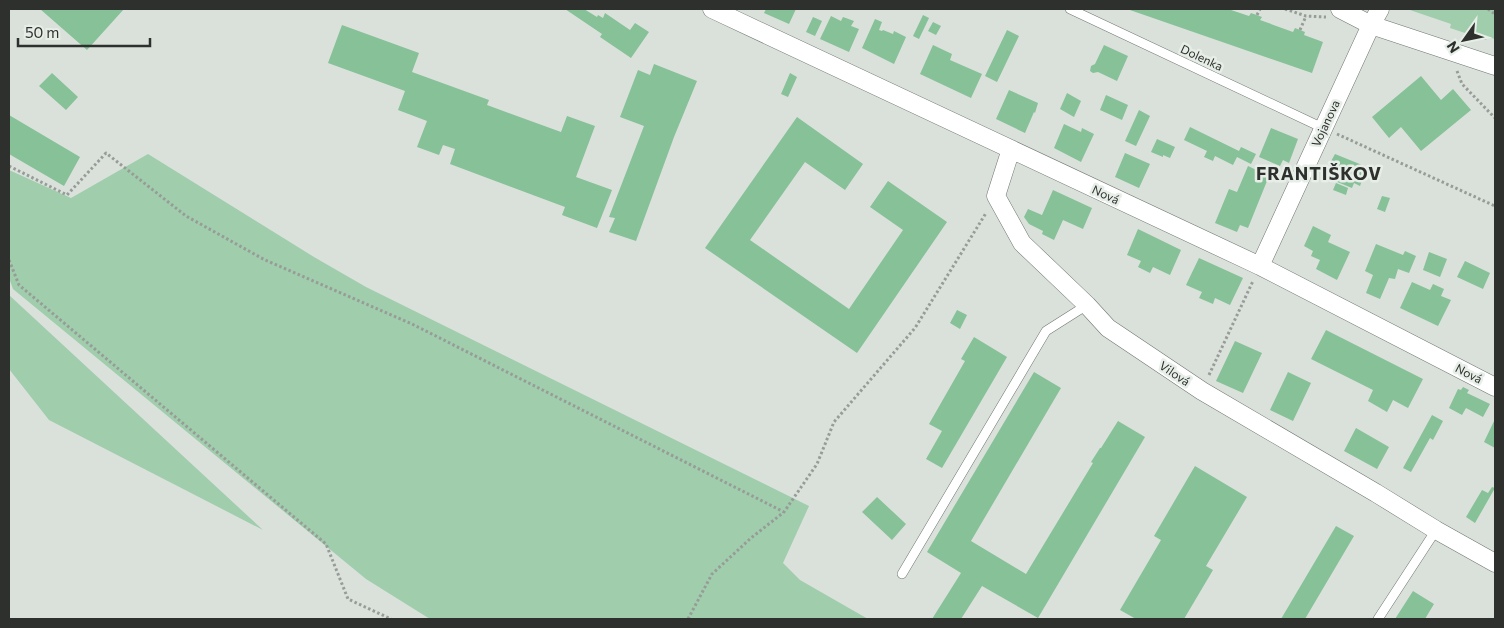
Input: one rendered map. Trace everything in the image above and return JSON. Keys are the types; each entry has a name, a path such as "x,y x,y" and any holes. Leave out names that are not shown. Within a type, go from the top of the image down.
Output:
{"street":[{"name":"Nová","path":"712,9 1260,266 1495,387"},
{"path":"1340,9 1364,21 1495,66"},
{"name":"Vojanova","path":"1260,266 1323,128 1364,21 1380,9"},
{"path":"996,196 1012,149"},
{"name":"Vilová","path":"996,196 1022,242 1108,328 1202,392 1495,563"}],"lane":[{"name":"Dolenka","path":"1070,9 1323,128"},
{"path":"902,574 1046,331 1087,305"},
{"path":"1378,619 1436,530"}],"path":[{"path":"1257,15 1260,9"},
{"path":"1285,9 1306,16 1364,21"},
{"path":"1488,9 1495,14"},
{"path":"1300,30 1306,16"},
{"path":"1448,51 1462,84 1495,118"},
{"path":"1323,128 1495,206"},
{"path":"9,166 67,195 106,153 186,216 265,260 412,324 784,512"},
{"path":"688,619 712,574 784,512 817,464 834,422 915,328 996,196"},
{"path":"9,260 19,285 326,544 348,598 391,619"},
{"path":"1202,392 1260,266"}],"green space":[{"path":"1407,9 1495,9 1495,39 1488,37 1486,40 1450,28 1451,24"},
{"path":"148,154 366,287 809,506 783,563 800,580 868,619 430,619 366,579 13,289 9,278 9,170 71,198"},
{"path":"9,295 263,530 49,420 9,369"}],"building":[{"path":"40,9 124,9 87,50"},
{"path":"565,9 584,9 597,17 598,15 603,18 605,13 630,30 635,23 649,32 631,58 600,37 602,34"},
{"path":"766,9 796,9 789,24 764,13"},
{"path":"1127,9 1228,9 1249,16 1251,13 1262,17 1260,20 1293,32 1295,28 1305,32 1304,35 1323,42 1312,73"},
{"path":"923,15 929,18 919,39 913,36"},
{"path":"831,16 841,21 843,17 854,21 851,26 859,29 849,52 820,39"},
{"path":"813,17 822,21 815,36 806,32"},
{"path":"875,19 882,22 879,30 893,34 894,31 906,37 894,64 862,48"},
{"path":"933,22 941,26 936,35 928,31"},
{"path":"342,25 419,53 412,72 489,100 487,105 561,132 567,116 595,126 576,177 612,190 597,228 562,215 565,207 450,164 455,149 443,145 439,155 417,147 427,121 398,110 405,91 328,63"},
{"path":"1007,30 1019,36 997,82 985,76"},
{"path":"933,45 952,54 950,60 982,74 971,98 920,74"},
{"path":"1104,45 1128,56 1117,81 1098,72 1093,73 1090,71"},
{"path":"654,64 697,81 674,137 636,241 609,232 615,218 609,217 644,126 620,117 638,70 650,75"},
{"path":"52,73 78,97 66,110 39,86"},
{"path":"790,73 797,77 788,97 781,94"},
{"path":"1421,76 1441,100 1453,89 1471,110 1421,151 1401,127 1389,138 1372,117"},
{"path":"1009,90 1038,103 1025,133 996,119"},
{"path":"1067,93 1081,101 1074,117 1060,109"},
{"path":"1106,95 1128,105 1122,120 1100,110"},
{"path":"1139,110 1150,116 1136,146 1125,141"},
{"path":"9,115 80,157 64,186 9,154"},
{"path":"797,117 863,164 845,190 805,162 750,240 849,309 903,230 870,207 888,181 947,222 857,353 705,248"},
{"path":"1064,124 1081,132 1082,128 1094,134 1081,162 1054,148"},
{"path":"1190,127 1239,151 1241,147 1256,154 1251,164 1237,157 1233,165 1215,156 1213,161 1204,157 1207,151 1184,140"},
{"path":"1271,128 1298,139 1289,163 1283,160 1280,166 1259,157"},
{"path":"1157,139 1175,147 1170,158 1151,152"},
{"path":"1125,153 1150,164 1139,188 1115,177"},
{"path":"1335,154 1367,167 1360,186 1354,183 1352,188 1330,179 1332,175 1327,173"},
{"path":"1248,166 1269,176 1248,228 1240,225 1237,232 1215,223 1229,189 1237,192"},
{"path":"1336,183 1348,188 1346,195 1333,190"},
{"path":"1053,190 1092,208 1083,229 1063,220 1054,240 1042,234 1043,231 1029,224 1024,217 1028,209 1042,215"},
{"path":"1382,196 1390,198 1385,212 1377,209"},
{"path":"1313,226 1331,235 1328,242 1350,252 1337,280 1316,269 1320,260 1311,256 1313,251 1304,246"},
{"path":"1138,229 1181,250 1170,275 1153,267 1150,273 1138,267 1141,261 1127,255"},
{"path":"1376,244 1403,255 1405,251 1416,256 1409,273 1398,269 1395,279 1389,278 1380,299 1366,293 1373,275 1365,271"},
{"path":"1429,252 1447,259 1440,277 1423,270"},
{"path":"1199,258 1243,278 1230,305 1215,298 1213,304 1199,298 1202,292 1186,285"},
{"path":"1465,261 1490,273 1483,289 1457,277"},
{"path":"1412,282 1430,290 1433,284 1444,289 1441,296 1451,300 1438,326 1400,308"},
{"path":"957,310 967,315 960,329 950,323"},
{"path":"1326,330 1423,379 1408,408 1393,400 1387,412 1368,401 1373,390 1311,359"},
{"path":"974,337 1007,357 942,468 926,459 942,431 929,424 965,361 961,359"},
{"path":"1235,341 1262,353 1243,393 1216,381"},
{"path":"1034,372 1061,388 971,541 1026,574 1093,463 1091,462 1118,421 1145,437 1038,618 982,586 961,619 932,619 961,573 927,552"},
{"path":"1288,372 1311,383 1293,421 1270,410"},
{"path":"1463,387 1469,390 1467,393 1490,404 1483,417 1466,408 1462,415 1449,408 1458,389 1461,390"},
{"path":"1432,415 1443,421 1433,440 1430,438 1411,472 1403,468"},
{"path":"1495,419 1495,448 1484,442"},
{"path":"1356,428 1389,447 1377,469 1344,451"},
{"path":"1195,466 1247,497 1206,566 1213,570 1184,619 1136,619 1120,610 1161,540 1154,536"},
{"path":"1492,487 1495,488 1475,523 1466,517 1482,490 1488,493"},
{"path":"877,497 906,524 892,540 862,512"},
{"path":"1336,526 1354,536 1305,619 1281,619"},
{"path":"1413,591 1434,604 1425,619 1395,619"}],"district":[{"name":"FRANTIŠKOV","path":"1319,173"}]}
